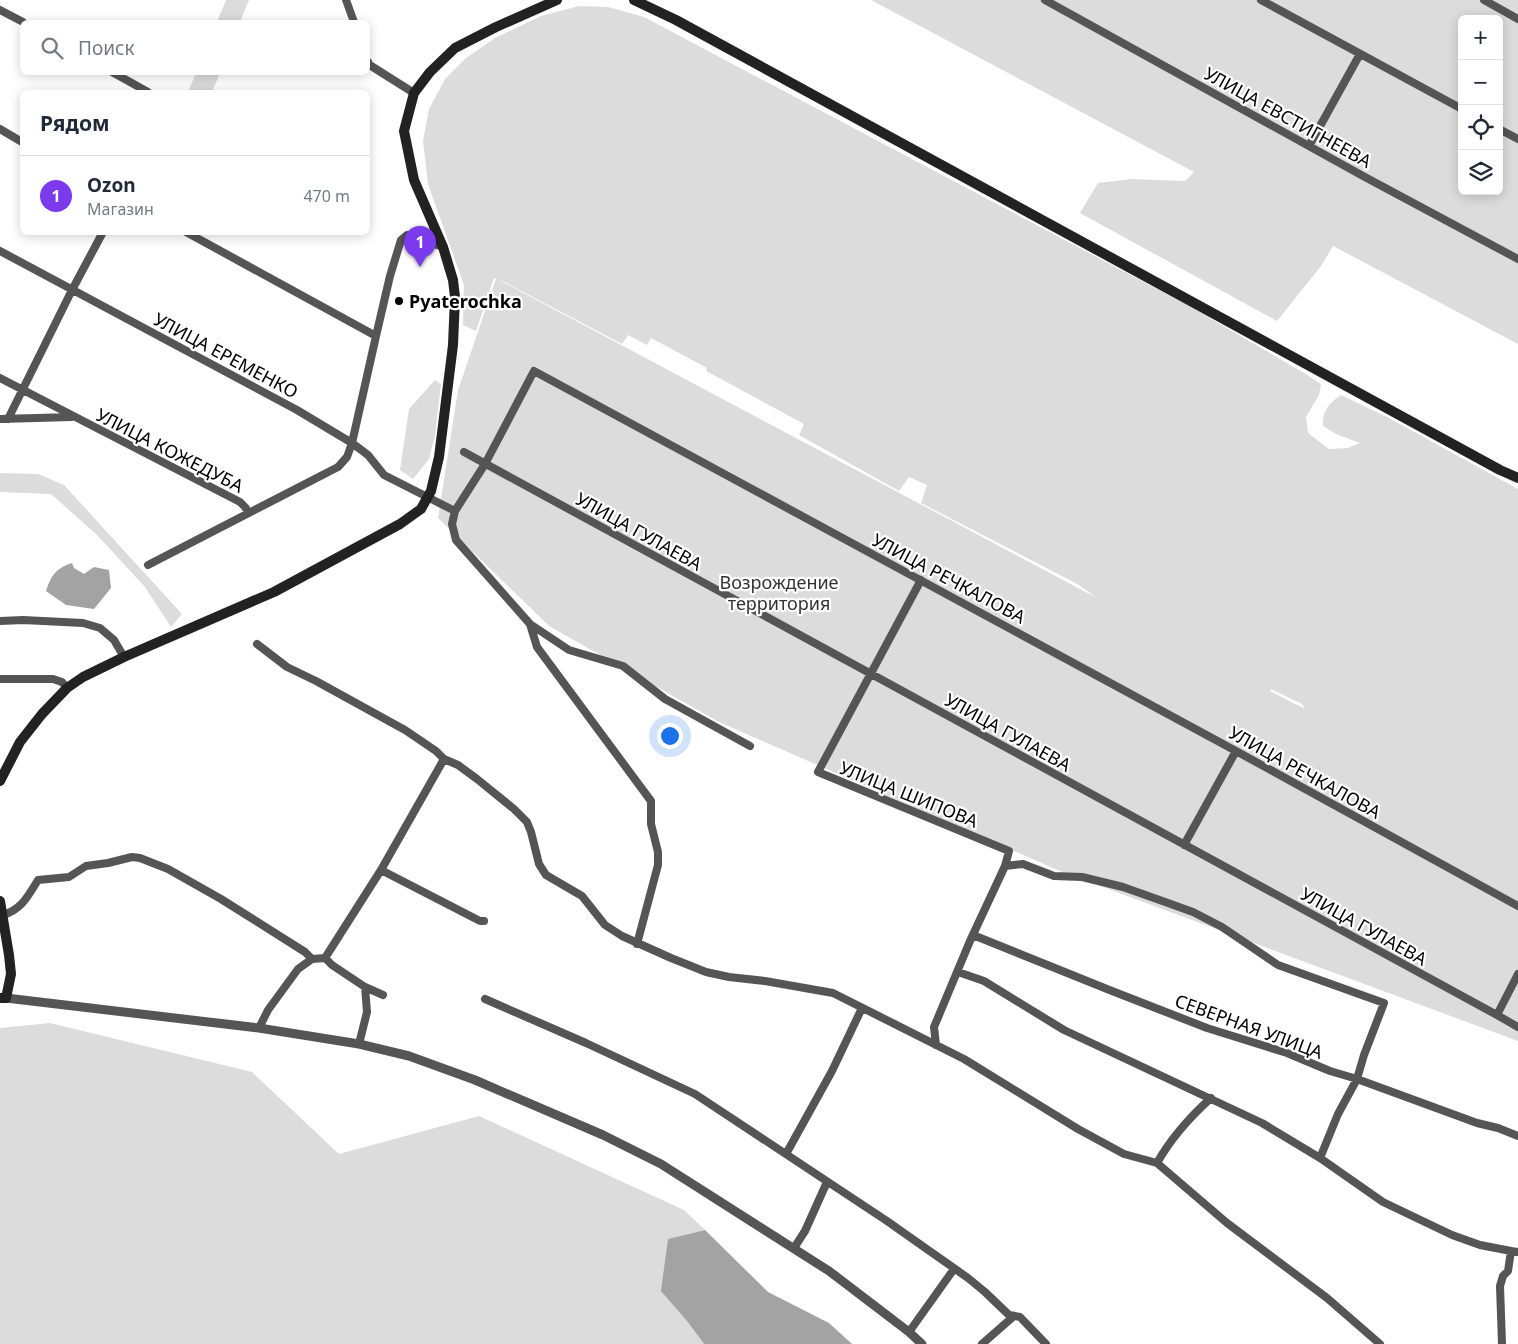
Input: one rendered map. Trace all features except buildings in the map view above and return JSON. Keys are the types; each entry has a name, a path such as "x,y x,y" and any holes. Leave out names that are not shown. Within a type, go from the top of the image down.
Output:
{"main road":[{"path":"0,781 9,761 29,730 53,701 67,688 91,672 274,592 314,572 413,516 421,508 433,485 439,458 453,345 454,297 453,280 443,246 414,180 404,132 414,93 430,72 455,48 496,27 557,0"},
{"path":"634,0 676,20 1518,478"},
{"path":"0,901 11,974 3,998"}],"street":[{"path":"346,0 353,20"},
{"name":"УЛИЦА ЕВСТИГНЕЕВА","path":"1046,0 1308,146 1518,259"},
{"path":"1261,0 1458,106"},
{"path":"1484,0 1518,18"},
{"path":"0,10 20,20"},
{"path":"1308,146 1360,54"},
{"path":"370,65 414,93"},
{"path":"117,75 144,90"},
{"path":"0,129 20,141"},
{"path":"1503,131 1518,139"},
{"path":"4,419 22,390 101,235"},
{"path":"191,235 376,336"},
{"name":"УЛИЦА КОЖЕДУБА","path":"148,565 338,467 347,457 352,443 390,276 401,240 407,235 443,246"},
{"name":"УЛИЦА ЕРЕМЕНКО","path":"0,251 297,410 352,443 368,455 384,476 428,497"},
{"name":"УЛИЦА РЕЧКАЛОВА","path":"455,511 484,464 534,370 1518,906"},
{"name":"УЛИЦА КОЖЕДУБА","path":"0,378 240,502 249,513"},
{"name":"УЛИЦА КОЖЕДУБА","path":"4,419 74,417"},
{"name":"УЛИЦА ГУЛАЕВА","path":"464,452 1518,1027"},
{"path":"428,497 455,511 452,524 456,540 530,624 568,650 624,666 665,699 750,746"},
{"name":"УЛИЦА ШИПОВА","path":"921,580 818,772 1009,851 1004,866"},
{"path":"0,621 23,620 83,623 100,628 114,640 124,657"},
{"path":"530,624 537,647 651,801 651,824 658,852 658,865 637,944"},
{"path":"257,644 286,667 316,681 405,730 436,751 444,759 458,764 514,809 527,822 539,864 546,875 582,896 606,925 637,944 706,972 765,981 843,997 964,1059 1078,1129 1124,1154 1157,1164 1211,1211 1327,1298 1380,1344"},
{"path":"0,679 53,679 62,682 67,688"},
{"path":"1184,845 1236,751"},
{"path":"325,958 381,870 444,759"},
{"path":"3,915 19,908 38,880 69,877 86,866 132,857 140,858 168,869 221,899 312,959"},
{"path":"936,1045 934,1027 1004,866 1023,864 1054,876 1082,877 1123,887 1193,912 1222,927 1278,965 1384,1002 1357,1079 1338,1114 1320,1158"},
{"path":"381,870 480,921 484,921"},
{"name":"СЕВЕРНАЯ УЛИЦА","path":"973,935 1207,1028 1287,1053 1330,1071 1518,1136"},
{"path":"259,1028 268,1010 298,969 312,959 325,958 332,965 365,987 374,989 383,995"},
{"path":"958,972 984,981 1064,1030 1262,1123 1320,1158 1367,1193 1408,1215 1469,1241 1515,1252 1500,1286 1502,1344"},
{"path":"1497,1015 1518,974"},
{"path":"359,1044 367,1012 365,987"},
{"path":"3,998 259,1028 359,1044 409,1056 476,1080 603,1135 661,1164 829,1271 922,1344"},
{"path":"484,999 586,1043 695,1094 887,1221 985,1292 1009,1315 1020,1317 1046,1344"},
{"path":"786,1154 832,1072 862,1008"},
{"path":"1157,1164 1181,1131 1211,1098"},
{"path":"794,1248 805,1232 827,1182"},
{"path":"909,1332 954,1269"},
{"path":"982,1344 1014,1316"}],"green space":[{"path":"226,0 249,0 241,20 218,20"},
{"path":"871,0 1518,0 1518,344 1333,246 1321,266 1277,321 1080,213 1098,183 1132,179 1185,181 1194,172"},
{"name":"Возрождение территория","path":"579,6 608,7 644,17 1189,306 1321,384 1319,395 1306,417 1308,433 1329,449 1348,448 1360,443 1336,434 1323,426 1327,408 1341,395 1387,417 1518,489 1518,1041 1060,871 719,722 549,626 438,518 458,390 496,279 494,278 476,331 463,325 464,285 428,184 423,141 429,109 445,79 466,58 495,38 541,16","holes":["497,279 622,344 628,335 647,345 651,338 707,368 706,371 804,424 799,435 899,491 909,477 927,485 921,503 1079,585 1097,598","1271,689 1302,704 1305,709 1270,691"]},
{"path":"195,75 219,75 213,90 189,90"},
{"path":"435,380 441,384 435,436 429,459 413,479 400,470 409,409"},
{"path":"0,473 38,474 64,485 182,614 171,627 145,587 96,534 51,494 0,492"},
{"path":"50,1023 252,1072 339,1154 479,1116 684,1210 705,1230 668,1239 687,1321 704,1344 0,1344 0,1028"}],"shaded area":[{"path":"72,563 74,568 84,574 94,567 109,570 111,588 94,609 66,605 46,591 55,573 62,567"},
{"path":"705,1230 768,1292 829,1323 852,1344 704,1344 661,1291 668,1239"}],"place":[{"name":"Ozon","path":"420,267"},
{"name":"Pyaterochka","path":"399,301"}]}
